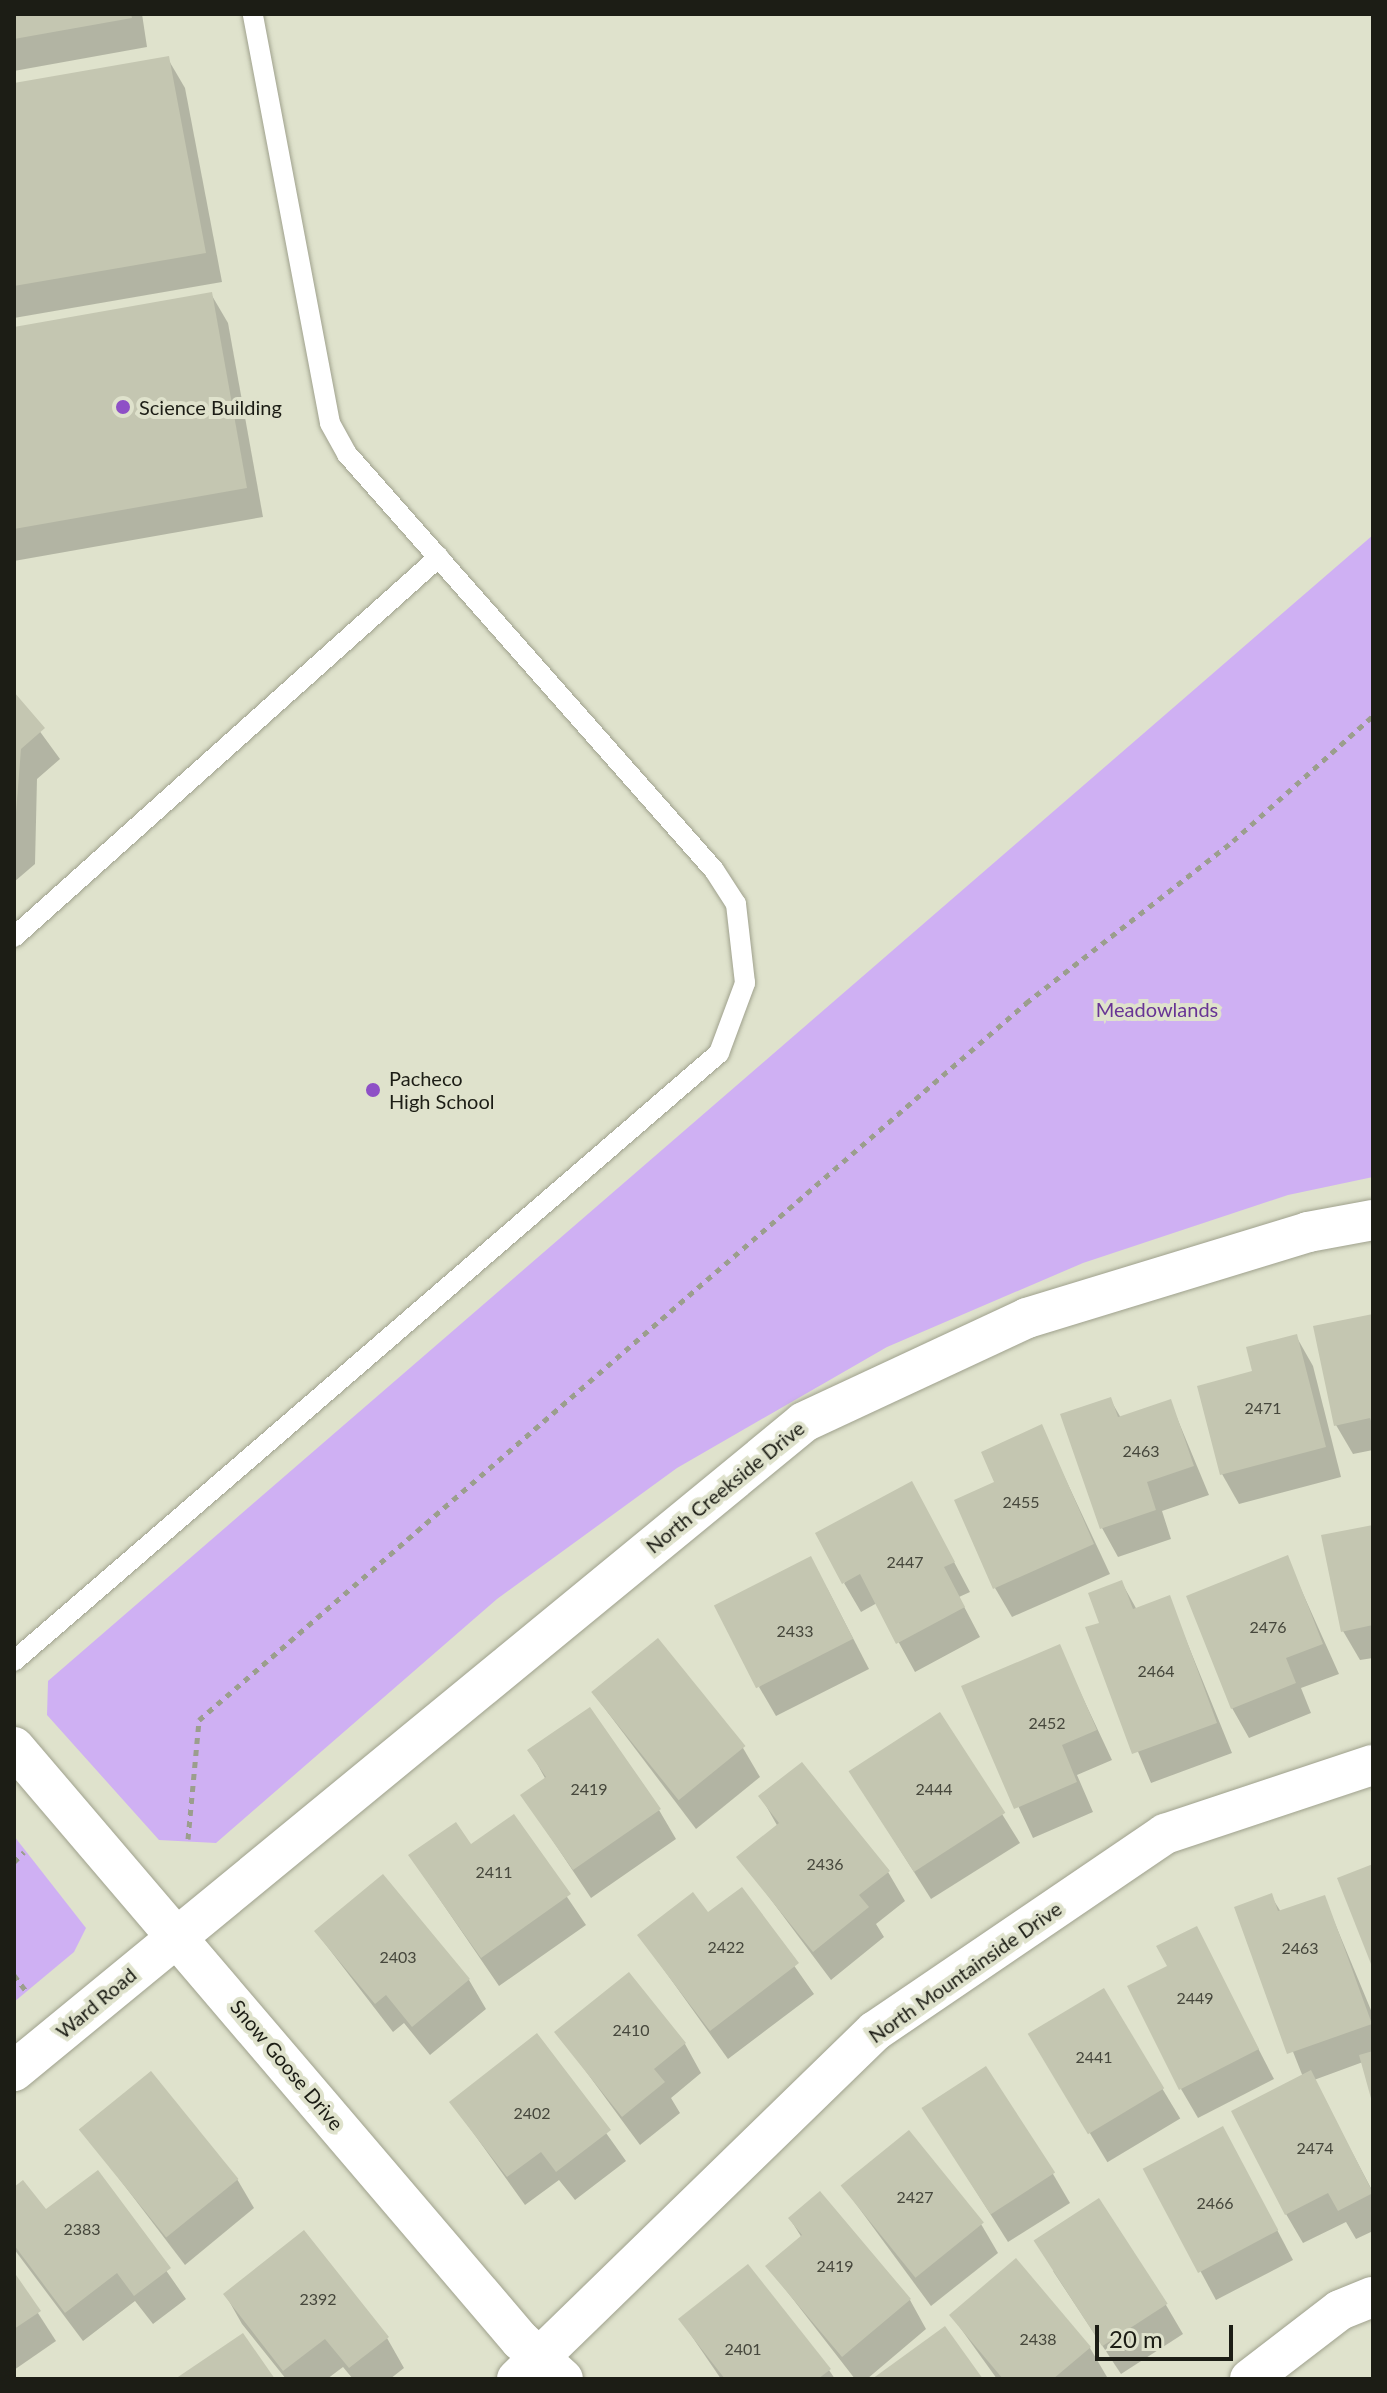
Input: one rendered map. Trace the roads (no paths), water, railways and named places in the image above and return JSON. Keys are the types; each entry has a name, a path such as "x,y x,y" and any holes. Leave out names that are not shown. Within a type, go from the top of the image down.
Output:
{"street":[{"name":"North Creekside Drive","path":"177,1934 804,1422 1027,1318 1308,1232 1373,1220"},
{"name":"Snow Goose Drive","path":"14,1747 177,1934 520,2340 542,2372"},
{"name":"North Mountainside Drive","path":"542,2372 875,2031 1165,1834 1373,1765"},
{"name":"Ward Road","path":"14,2071 177,1934"},
{"path":"1250,2379 1340,2310 1373,2297"}],"lane":[{"path":"14,1661 719,1053 737,1019 744,941 736,904 714,870 347,454 330,423 253,14"},
{"path":"14,937 439,557"}],"place":[{"name":"Science Building","path":"123,407"},
{"name":"Pacheco High School","path":"373,1090"}],"park label":[{"name":"Meadowlands","path":"1157,1009"}]}
